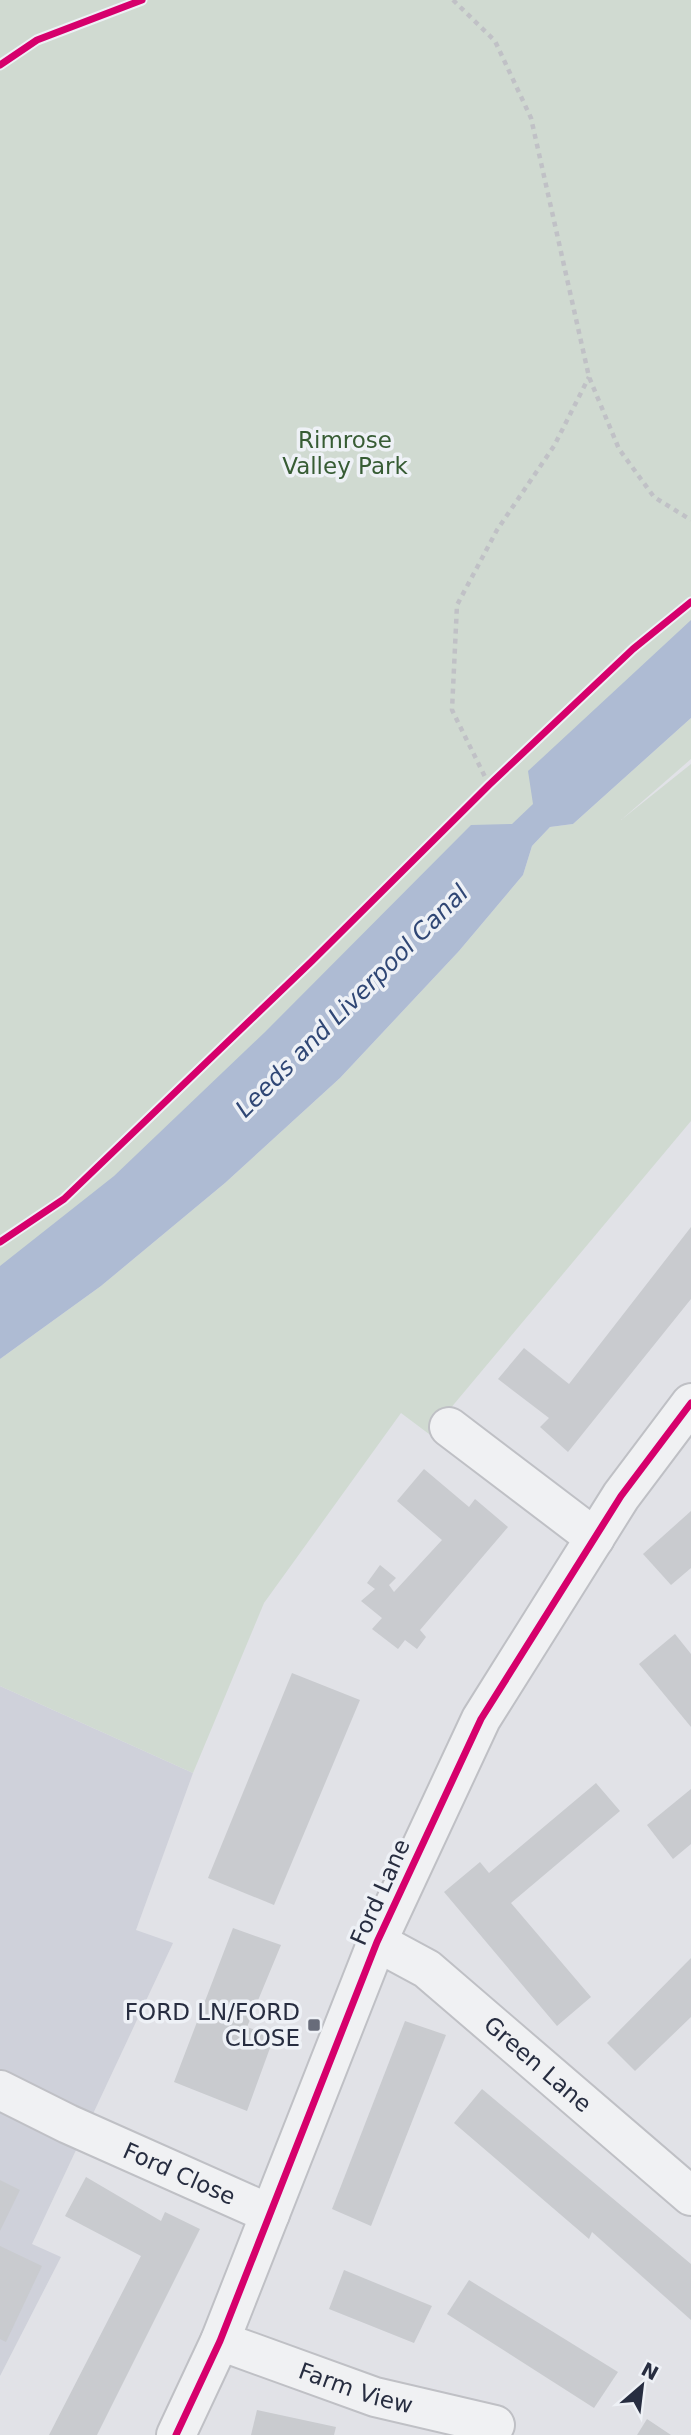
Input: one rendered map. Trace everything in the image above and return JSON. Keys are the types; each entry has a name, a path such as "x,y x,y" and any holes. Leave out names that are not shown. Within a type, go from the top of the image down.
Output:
{"street":[{"name":"Ford Lane","path":"176,2435 219,2341 271,2214 377,1942 481,1719 621,1496 691,1403"},
{"path":"449,1427 595,1538"},
{"name":"Green Lane","path":"377,1942 426,1969 691,2196"},
{"name":"Ford Close","path":"0,2090 271,2214"},
{"name":"Farm View","path":"219,2341 375,2397 495,2425"}],"path":[{"path":"453,0 495,41 531,118 589,377 619,449 654,497 691,520"},
{"path":"489,785 452,710 457,605 497,530 554,446 589,377"},
{"path":"479,795 498,776"}],"shaded area":[{"path":"0,1686 193,1773 136,1930 173,1943 32,2244 61,2257 0,2376"}],"green space":[{"name":"Rimrose Valley Park","path":"0,0 691,0 691,672 0,1313"},
{"path":"691,718 691,759 621,820 691,764 691,1121 429,1434 401,1413 264,1603 193,1773 0,1686 0,1359 101,1286 225,1183 340,1078 459,951 523,875 532,846 550,827 573,824"}],"water":[{"name":"Leeds and Liverpool Canal","path":"691,620 691,718 573,824 550,827 532,846 523,875 459,951 340,1078 225,1183 101,1286 0,1359 0,1266 114,1176 265,1032 471,825 512,824 533,804 528,771"}],"building":[{"path":"691,1227 691,1299 568,1452 540,1427 549,1418 498,1379 524,1348 569,1384"},
{"path":"424,1469 469,1507 475,1499 508,1527 420,1630 426,1637 417,1649 405,1640 398,1649 372,1629 382,1618 361,1601 375,1589 367,1583 380,1565 396,1578 389,1585 394,1592 442,1540 397,1501"},
{"path":"691,1511 691,1568 671,1585 643,1554"},
{"path":"675,1634 691,1654 691,1727 639,1664"},
{"path":"292,1673 360,1700 274,1905 208,1878"},
{"path":"596,1783 620,1811 511,1903 591,1997 557,2026 444,1892 480,1862 489,1873"},
{"path":"691,1789 691,1844 673,1859 647,1825"},
{"path":"233,1928 281,1945 247,2027 274,2037 247,2111 174,2082"},
{"path":"691,1958 691,2017 635,2071 607,2043"},
{"path":"405,2021 446,2035 371,2226 332,2209"},
{"path":"482,2089 691,2264 691,2320 592,2232 589,2239 454,2123"},
{"path":"86,2177 161,2221 165,2212 200,2229 97,2435 49,2435 141,2256 65,2216"},
{"path":"0,2180 20,2190 0,2231"},
{"path":"0,2246 42,2266 6,2342 0,2339"},
{"path":"344,2270 432,2306 414,2343 329,2309"},
{"path":"469,2280 618,2372 594,2408 447,2314"},
{"path":"257,2410 336,2427 334,2435 251,2435"},
{"path":"647,2419 671,2435 637,2435"}],"cycle path":[{"path":"0,65 37,40 142,0"},
{"path":"0,1242 64,1199 312,961 489,785 633,649 691,602"},
{"path":"176,2435 220,2341 377,1942 481,1719 621,1496 691,1403"}],"place":[{"name":"FORD LN/FORD CLOSE","path":"314,2025"}]}
